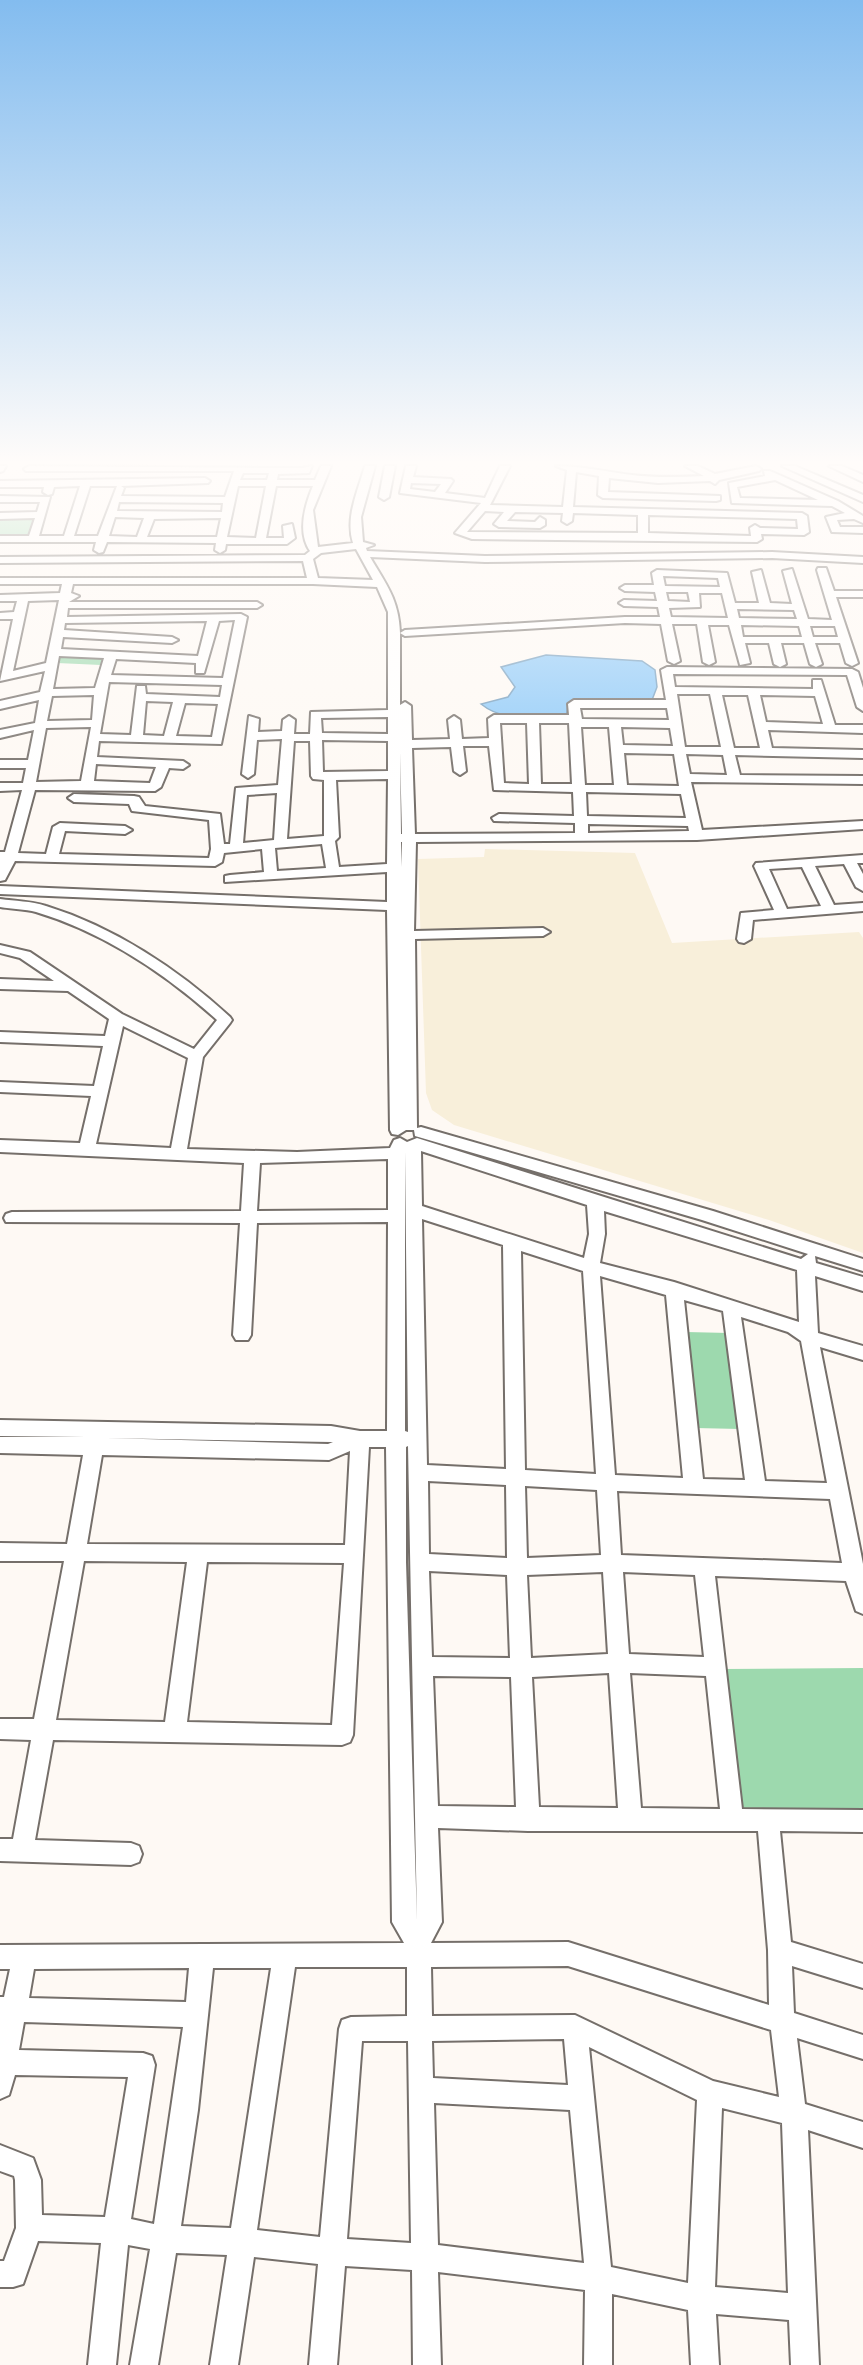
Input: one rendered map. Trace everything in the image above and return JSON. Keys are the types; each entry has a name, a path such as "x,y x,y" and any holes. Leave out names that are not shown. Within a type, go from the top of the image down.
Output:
{"street":[{"path":"64,601 138,597 137,576"},
{"path":"313,576 313,581"},
{"path":"377,576 398,607 405,633 400,741 394,775 395,867 400,907 408,1139"},
{"path":"657,576 674,661"},
{"path":"724,576 744,663"},
{"path":"758,576 765,606"},
{"path":"790,576 830,727"},
{"path":"824,576 852,663"},
{"path":"0,878 5,856 29,787 68,580"},
{"path":"0,581 184,580 381,583"},
{"path":"167,658 181,603 184,580"},
{"path":"224,605 229,581"},
{"path":"625,588 727,590"},
{"path":"624,603 696,605 693,589"},
{"path":"830,594 863,594"},
{"path":"23,597 4,657 3,676 51,666"},
{"path":"0,598 257,605"},
{"path":"731,606 799,607"},
{"path":"398,607 393,712 400,741 409,838 400,907 407,935 408,1139 396,1440 396,1562 404,1922 418,1948 422,2029 427,2365"},
{"path":"0,616 18,615"},
{"path":"198,681 214,617"},
{"path":"60,627 138,618 241,617 217,741 93,736"},
{"path":"135,638 138,618"},
{"path":"405,633 560,622 840,623"},
{"path":"702,622 709,662"},
{"path":"60,627 135,638 172,640"},
{"path":"739,640 844,640"},
{"path":"774,640 780,664"},
{"path":"56,651 203,660"},
{"path":"87,785 93,736 98,723 101,684 111,654"},
{"path":"697,836 685,784 667,670 815,668 852,672 863,706"},
{"path":"0,705 46,694 142,678 228,682"},
{"path":"137,738 142,678"},
{"path":"669,690 820,693"},
{"path":"715,692 734,778"},
{"path":"753,692 767,752"},
{"path":"141,697 224,701"},
{"path":"169,739 180,698"},
{"path":"582,838 574,704 671,704"},
{"path":"393,712 315,715 315,737 316,775 330,777 394,775"},
{"path":"342,714 342,736"},
{"path":"248,774 253,718"},
{"path":"675,724 494,719 498,787 621,790 734,778 863,780"},
{"path":"271,875 289,720"},
{"path":"454,720 460,771"},
{"path":"533,720 535,787"},
{"path":"0,734 41,725 98,723"},
{"path":"615,723 621,790"},
{"path":"762,726 863,729"},
{"path":"252,736 342,736 400,741 495,742"},
{"path":"617,749 863,754"},
{"path":"89,760 183,765"},
{"path":"0,764 32,764"},
{"path":"0,787 87,785 155,787 164,764"},
{"path":"218,849 328,840 332,837 330,777"},
{"path":"236,848 241,791 282,789"},
{"path":"5,856 215,862 218,849 215,817 142,810 137,808 134,800 74,798"},
{"path":"499,818 693,822"},
{"path":"395,839 697,836 863,825"},
{"path":"51,858 60,827 125,830"},
{"path":"328,840 333,871"},
{"path":"783,914 761,866 863,859"},
{"path":"849,860 863,887"},
{"path":"807,863 829,909"},
{"path":"230,879 395,867"},
{"path":"0,890 400,907"},
{"path":"0,903 38,908 79,923 144,959 213,1007 225,1020 196,1056 178,1153"},
{"path":"744,939 746,916 863,907"},
{"path":"407,935 543,933"},
{"path":"0,949 25,956 117,1017 196,1056"},
{"path":"0,984 68,986"},
{"path":"87,1149 117,1017"},
{"path":"0,1037 110,1041"},
{"path":"0,1087 99,1091"},
{"path":"408,1139 595,1202 809,1259 863,1265"},
{"path":"0,1146 252,1158 363,1157 408,1139 707,1215 863,1284"},
{"path":"242,1335 252,1158"},
{"path":"595,1202 597,1234 591,1267 610,1563 620,1663 630,1817"},
{"path":"405,1213 419,1439 419,1562 430,1922 418,1948"},
{"path":"12,1218 247,1217 405,1213 674,1289 794,1327 809,1337 863,1353"},
{"path":"512,1242 517,1567 528,1820"},
{"path":"809,1259 809,1337 837,1491 858,1573 863,1605"},
{"path":"674,1289 694,1487"},
{"path":"731,1307 756,1490"},
{"path":"0,1428 96,1439 329,1452 360,1439 419,1439"},
{"path":"0,1445 96,1439"},
{"path":"96,1439 42,1729 11,1850 131,1854"},
{"path":"0,1729 342,1735 356,1554 360,1439"},
{"path":"419,1473 756,1490 837,1491"},
{"path":"0,1552 356,1554"},
{"path":"175,1732 198,1553"},
{"path":"419,1562 517,1567 610,1563 858,1573"},
{"path":"704,1566 732,1818"},
{"path":"423,1666 522,1668 620,1663 714,1667"},
{"path":"427,1817 528,1820 630,1817 863,1821"},
{"path":"768,1820 780,1950 782,2021 794,2113 805,2365"},
{"path":"0,1957 285,1956 418,1948 568,1954 863,2047"},
{"path":"780,1950 863,1976"},
{"path":"144,2365 166,2239 197,2015 202,1956"},
{"path":"224,2365 285,1956"},
{"path":"24,1957 8,2009 2,2070 143,2065 116,2230 102,2365"},
{"path":"8,2009 197,2015"},
{"path":"575,2027 599,2278 598,2365"},
{"path":"323,2365 351,2029 575,2027 710,2093 794,2113 863,2135"},
{"path":"422,2090 581,2097"},
{"path":"705,2365 701,2299 710,2093"},
{"path":"0,2158 24,2167 28,2180 29,2228 13,2274 0,2274"},
{"path":"29,2228 116,2230 166,2239 243,2242 332,2252 424,2257 599,2278 701,2299 803,2308"}],"shaded area":[{"path":"485,849 635,853 672,943 859,932 863,938 863,1253 769,1220 454,1125 432,1110 426,1093 418,859 484,857"}],"green space":[{"path":"60,654 105,657 101,665 57,663"},
{"path":"686,1332 729,1333 740,1429 695,1428"},
{"path":"863,1668 863,1814 744,1813 724,1669"}],"water":[{"path":"546,655 642,661 655,670 657,687 652,700 632,703 576,702 568,705 566,717 521,718 500,714 481,704 508,697 515,687 501,667"}]}
